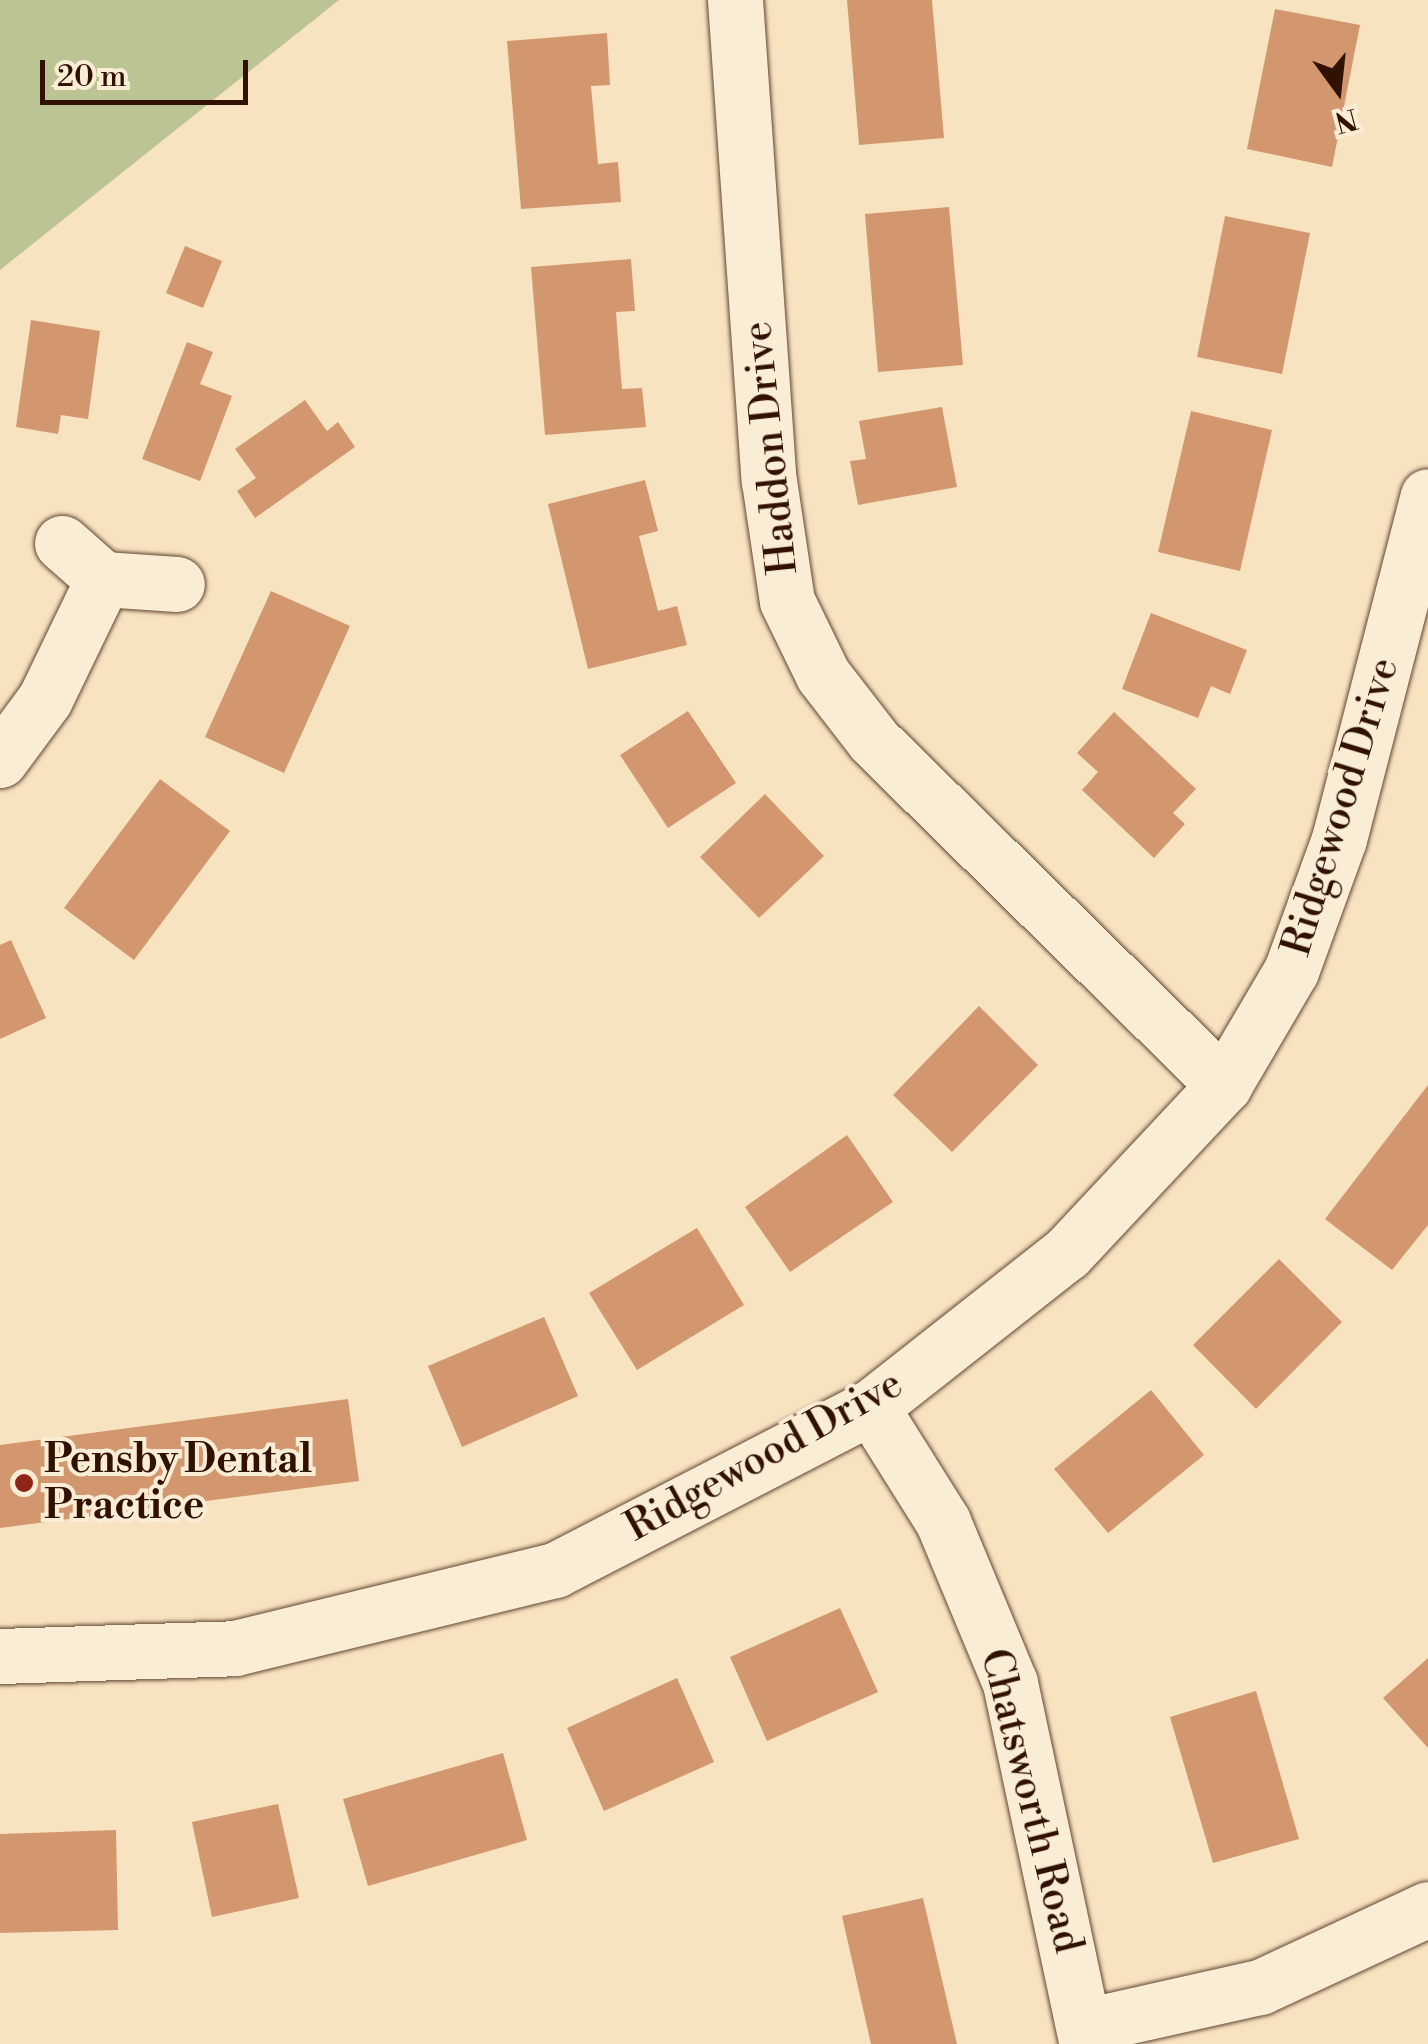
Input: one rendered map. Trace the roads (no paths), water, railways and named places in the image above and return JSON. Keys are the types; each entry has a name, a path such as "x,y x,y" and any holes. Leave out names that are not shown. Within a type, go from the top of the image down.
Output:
{"street":[{"name":"Haddon Drive","path":"734,0 770,480 788,602 823,674 874,741 1224,1084"},
{"name":"Ridgewood Drive","path":"0,1656 235,1648 556,1570 871,1406 1068,1253 1224,1084 1291,970 1338,839 1428,496"},
{"path":"62,543 103,579 177,584"},
{"path":"0,760 45,699 103,579"},
{"name":"Chatsworth Road","path":"871,1406 943,1522 1010,1683 1086,2035"},
{"path":"1086,2035 1260,1987 1428,1909"}],"place":[{"name":"Pensby Dental Practice","path":"24,1483"}]}
